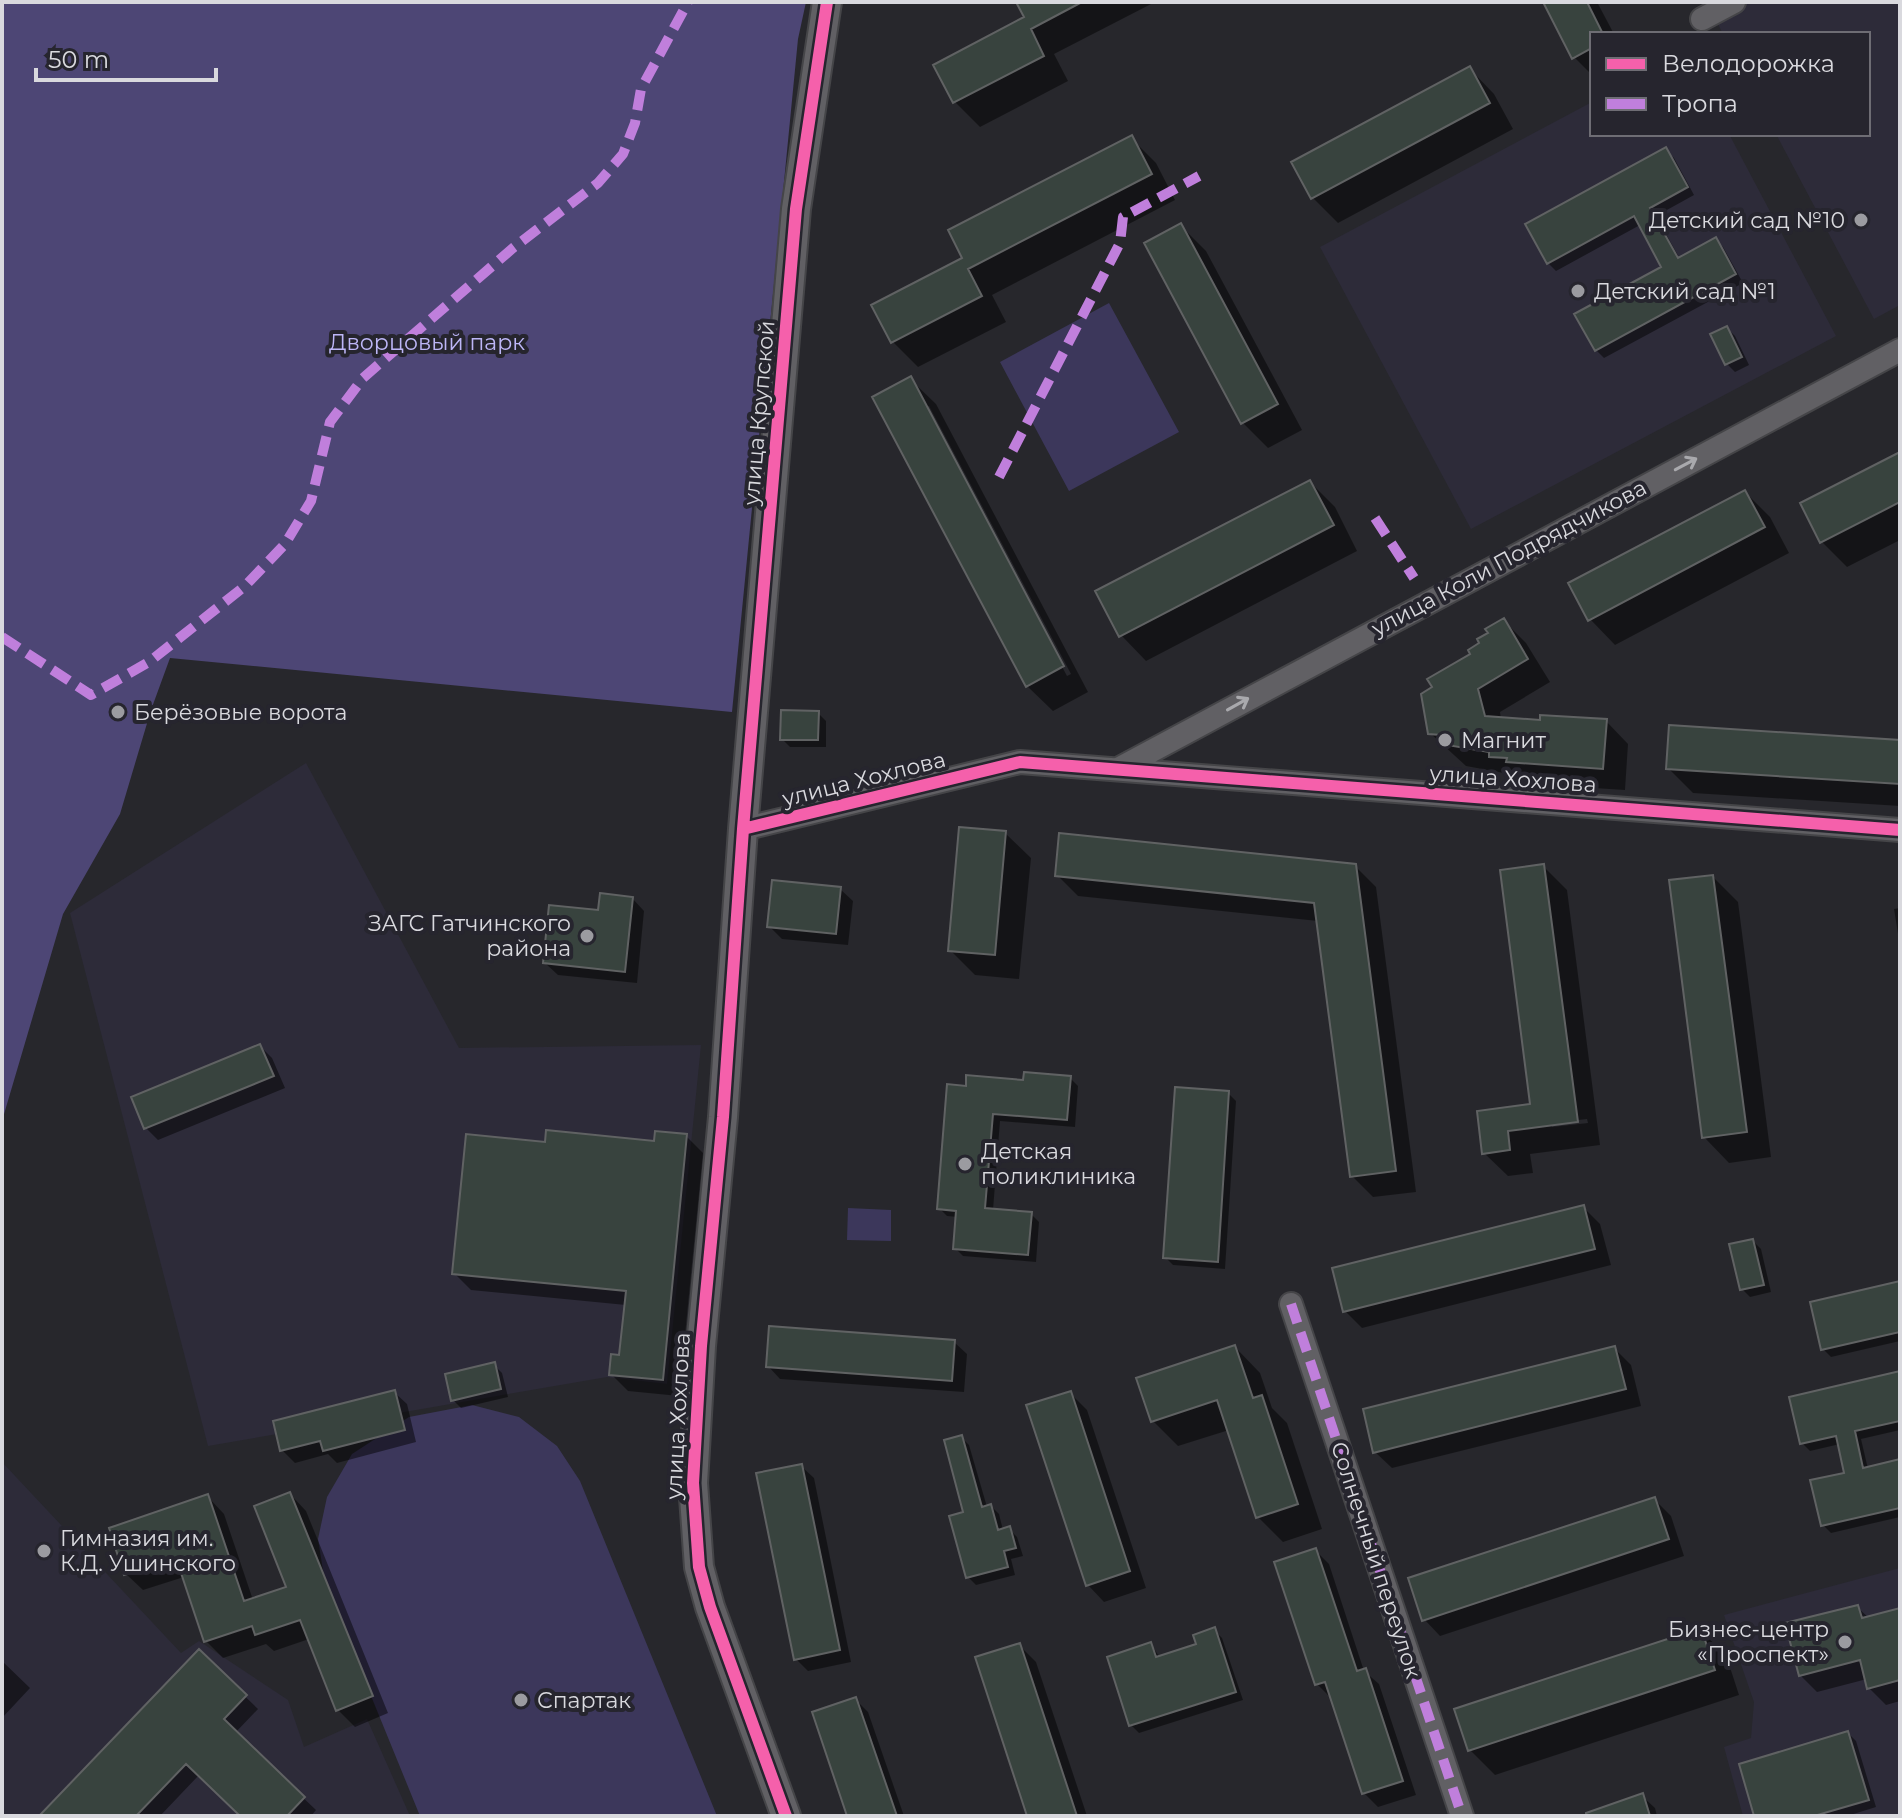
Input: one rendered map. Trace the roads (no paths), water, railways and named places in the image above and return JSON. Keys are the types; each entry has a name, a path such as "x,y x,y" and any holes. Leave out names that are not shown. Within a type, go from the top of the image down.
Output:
{"street":[{"name":"улица Крупской","path":"743,829 796,209 827,2"},
{"path":"1702,19 1734,2"},
{"name":"улица Коли Подрядчикова","path":"1120,768 1900,350"},
{"path":"1202,724 1188,743 1189,753 1192,760 1209,775"},
{"name":"улица Хохлова","path":"786,1816 710,1607 699,1567 694,1523 693,1483 701,1346 723,1117 743,829 1020,762 1900,830"},
{"name":"Солнечный переулок","path":"1291,1304 1462,1816"}],"place":[{"name":"Детский сад №10","path":"1861,220"},
{"name":"Детский сад №1","path":"1578,291"},
{"name":"Берёзовые ворота","path":"118,712"},
{"name":"Магнит","path":"1445,740"},
{"name":"ЗАГС Гатчинского района","path":"587,936"},
{"name":"Детская поликлиника","path":"965,1164"},
{"name":"Гимназия им. К.Д. Ушинского","path":"44,1551"},
{"name":"Бизнес-центр «Проспект»","path":"1845,1642"},
{"name":"Спартак","path":"521,1700"}],"park label":[{"name":"Дворцовый парк","path":"427,342"}]}
